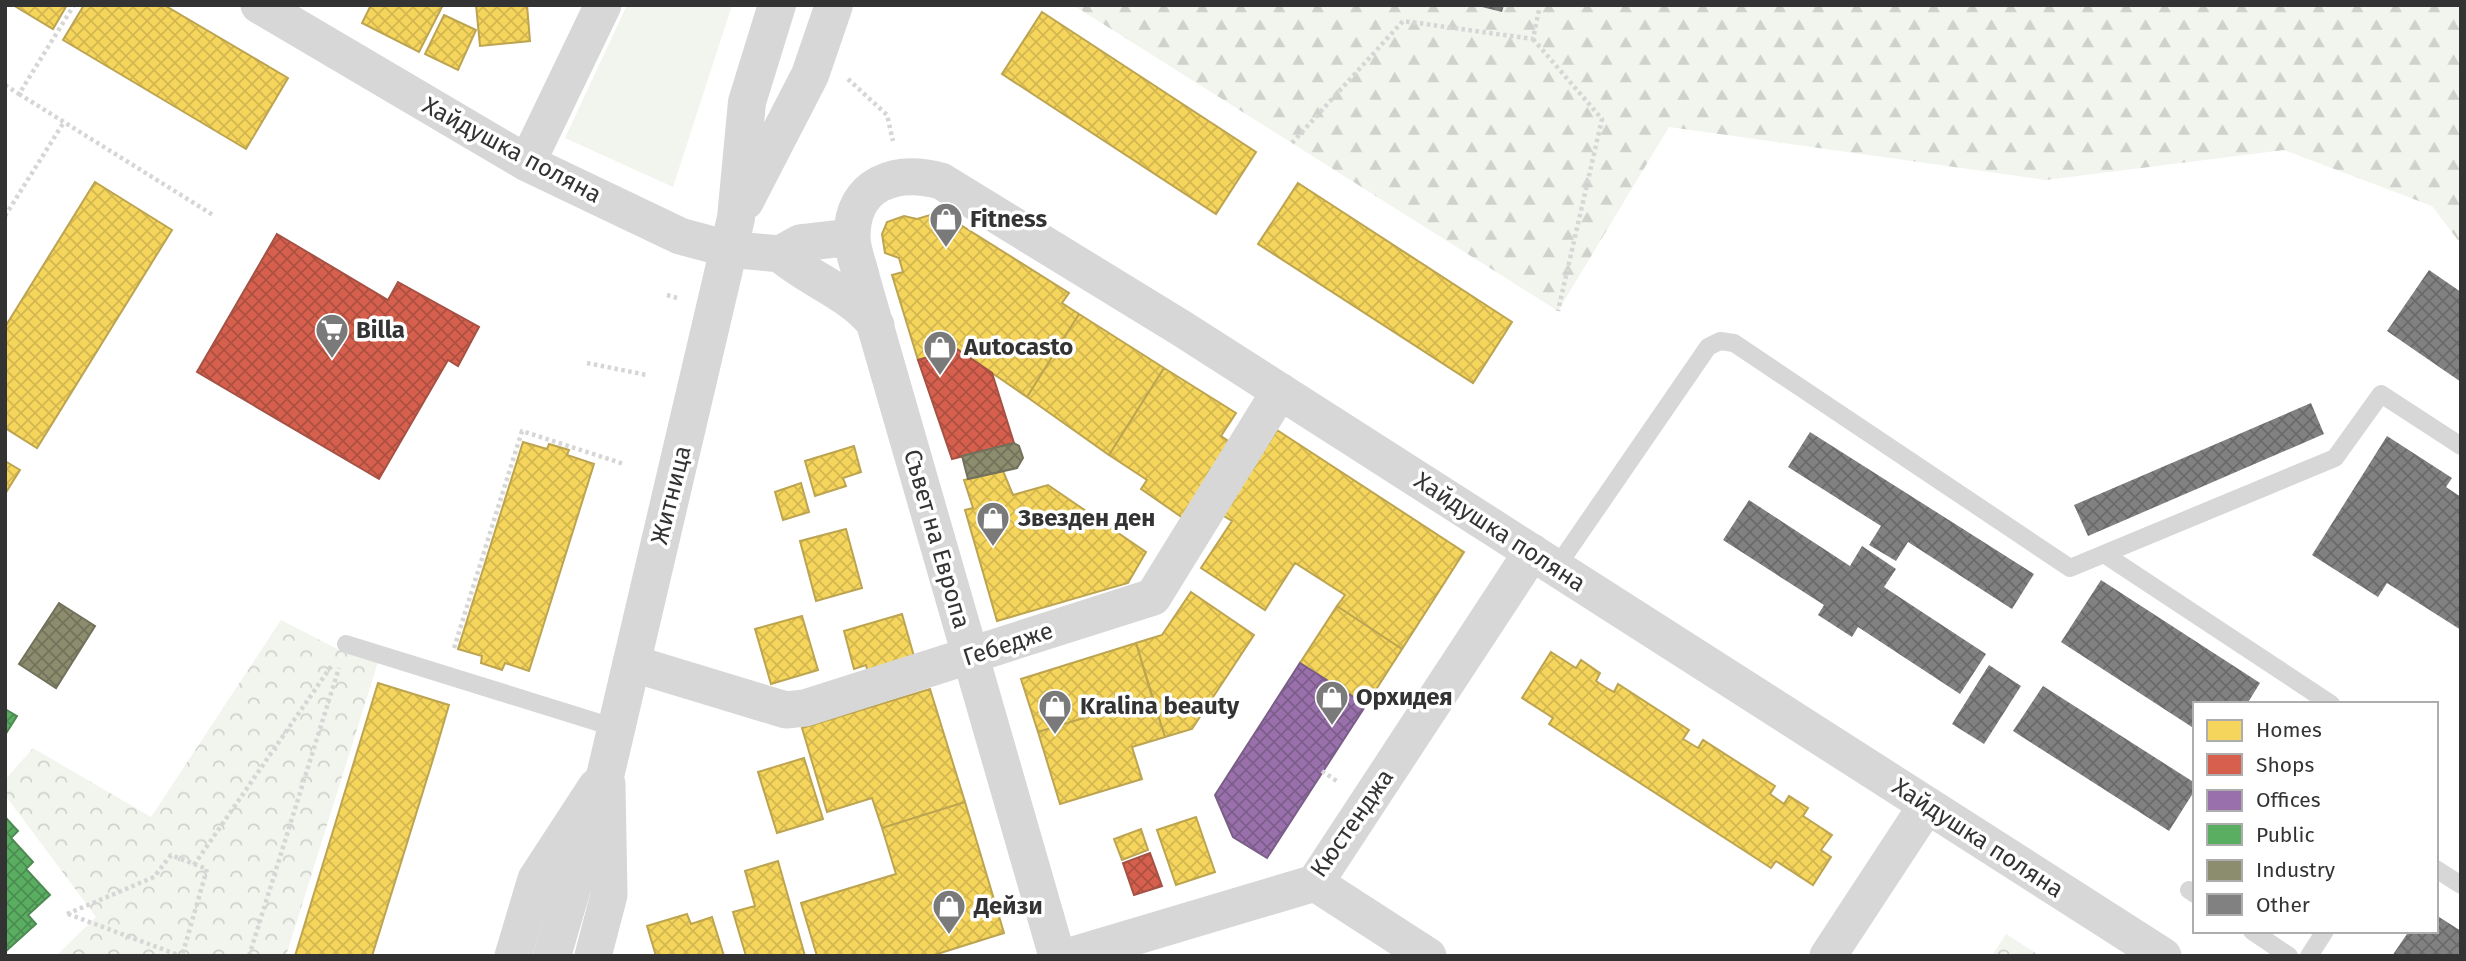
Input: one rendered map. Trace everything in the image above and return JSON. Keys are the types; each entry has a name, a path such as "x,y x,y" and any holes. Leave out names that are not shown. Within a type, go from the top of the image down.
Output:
{"street":[{"name":"Хайдушка поляна","path":"259,5 527,163 680,236 732,234 780,254 800,243 852,237"},
{"path":"527,163 603,5"},
{"name":"Житница","path":"552,956 606,772 732,234 747,102 777,5"},
{"name":"Житница","path":"732,234 810,75 834,5"},
{"name":"Хайдушка поляна","path":"901,176 921,175 941,181 1280,391 2163,956"},
{"path":"876,325 852,237 857,213 865,194 881,182 901,176"},
{"path":"780,254 799,271 848,299 876,325"},
{"name":"Съвет на Европа","path":"876,325 1057,956"},
{"name":"Гебедже","path":"631,663 786,710 805,708 1153,597 1280,391"},
{"name":"Кюстенджа","path":"1070,956 1315,883 1544,560"},
{"name":"Житница","path":"513,956 536,879 606,772"},
{"name":"Житница","path":"593,956 609,895 606,772"},
{"path":"1828,956 1927,805"},
{"path":"1315,883 1428,956"}],"lane":[{"path":"1544,560 1708,346 1720,341 1734,343 2070,568 2336,458 2381,394 2461,446"},
{"path":"2104,554 2328,702"},
{"path":"346,644 616,728"},
{"path":"2438,870 2461,885"},
{"path":"2255,933 2289,956"},
{"path":"2309,956 2324,933"}],"path":[{"path":"19,94 74,5"},
{"path":"1532,39 1540,5"},
{"path":"1292,143 1403,21 1532,39 1602,119 1558,311"},
{"path":"843,74 887,115 901,176"},
{"path":"5,85 213,215"},
{"path":"5,216 64,122"},
{"path":"667,295 677,298"},
{"path":"587,363 647,375"},
{"path":"445,675 522,431 624,464"},
{"path":"194,865 346,644"},
{"path":"249,956 346,644"},
{"path":"172,855 207,869 181,956 67,914 154,877 172,855"}],"green space":[{"path":"627,5 732,5 673,187 565,138"},
{"path":"1073,5 2461,5 2461,244 2432,206 2284,150 2046,180 1669,127 1558,311"},
{"path":"281,620 345,653 378,662 286,956 56,956 96,917 5,795 5,780 33,748 151,817"},
{"path":"2006,934 2040,956 1992,956"}],"building: Homes":[{"path":"13,5 67,5 53,29"},
{"path":"84,5 164,5 288,78 246,149 63,40"},
{"path":"371,5 443,5 419,52 362,23"},
{"path":"476,5 527,5 530,41 480,46"},
{"path":"1042,12 1256,152 1216,214 1002,74"},
{"path":"444,15 476,30 458,70 425,54"},
{"path":"95,182 172,230 37,448 5,428 5,327"},
{"path":"1298,183 1512,322 1473,383 1258,244"},
{"path":"940,212 1069,293 1062,303 1079,314 1027,397 957,349 918,360 892,275 903,272 899,258 885,253 882,234 887,222 904,216 917,219"},
{"path":"1079,314 1164,368 1109,455 1027,397"},
{"path":"1164,368 1236,413 1221,436 1233,444 1183,518 1141,489 1147,480 1109,455"},
{"path":"1277,430 1464,552 1402,649 1337,606 1345,595 1295,563 1265,610 1201,568 1232,521 1222,515"},
{"path":"523,442 547,449 549,444 569,450 567,455 594,464 529,671 505,663 502,670 481,663 482,656 458,649"},
{"path":"854,446 861,472 843,478 846,486 815,496 805,461"},
{"path":"5,461 20,470 5,494"},
{"path":"1003,471 1013,495 1048,485 1146,552 1128,583 997,621 965,510 973,508 964,480"},
{"path":"801,483 809,512 783,520 775,492"},
{"path":"846,529 862,588 816,601 800,541"},
{"path":"1191,592 1254,635 1192,729 1165,737 1136,643 1162,635"},
{"path":"1337,606 1402,649 1366,705 1300,663"},
{"path":"902,614 917,667 870,680 866,665 854,669 844,631"},
{"path":"802,616 818,670 771,684 755,629"},
{"path":"1136,643 1152,697 1038,732 1021,679"},
{"path":"1551,652 1576,668 1581,660 1600,673 1596,681 1605,687 1614,692 1618,684 1689,730 1683,739 1698,748 1703,740 1775,786 1770,794 1784,804 1789,796 1808,808 1803,816 1832,835 1821,850 1831,857 1813,885 1776,861 1771,868 1549,724 1553,718 1522,698"},
{"path":"378,683 449,705 434,756 372,956 295,956"},
{"path":"930,689 965,802 882,828 872,798 827,812 802,728"},
{"path":"1152,697 1165,737 1132,747 1142,779 1060,804 1038,732"},
{"path":"804,758 823,819 777,833 758,772"},
{"path":"965,802 1004,933 931,956 817,956 801,903 896,874 882,828"},
{"path":"1196,817 1215,872 1176,885 1157,830"},
{"path":"1141,829 1148,850 1122,860 1114,839"},
{"path":"778,861 805,956 746,956 733,912 755,906 745,871"},
{"path":"687,914 691,924 712,917 724,956 656,956 647,926"}],"building: Shops":[{"path":"277,234 388,300 398,282 479,327 458,366 448,360 379,479 197,372"},
{"path":"957,349 992,373 1014,443 952,459 918,360"},
{"path":"1150,853 1162,886 1134,895 1123,863"}],"building: Offices":[{"path":"1300,663 1366,705 1267,858 1233,837 1215,795"}],"building: Public":[{"path":"5,709 17,716 5,735"},
{"path":"5,817 18,831 11,838 33,862 26,869 50,895 28,915 36,924 5,952"}],"building: Industry":[{"path":"1014,443 1019,446 1023,458 1017,468 968,479 962,456"},
{"path":"59,603 95,626 56,688 19,664"}],"building: Other":[{"path":"1474,5 1504,5 1502,12"},
{"path":"2429,270 2461,292 2461,382 2387,331"},
{"path":"2311,403 2324,434 2088,536 2074,505"},
{"path":"1810,432 2034,574 2012,609 1908,542 1896,561 1869,545 1881,526 1788,467"},
{"path":"2387,436 2452,478 2446,487 2461,497 2461,630 2387,583 2378,597 2312,555"},
{"path":"1749,500 1850,566 1862,546 1896,569 1884,587 1986,654 1960,694 1858,627 1852,637 1818,615 1824,605 1723,540"},
{"path":"2101,580 2260,683 2248,702 2193,702 2193,728 2061,642"},
{"path":"1989,665 2021,686 1984,744 1952,724"},
{"path":"2043,686 2193,782 2193,793 2169,831 2013,731"},
{"path":"2438,916 2461,931 2461,956 2392,956 2408,933 2438,933"}],"place":[{"name":"Fitness","path":"946,249"},
{"name":"Billa","path":"332,360"},
{"name":"Autocasto","path":"940,377"},
{"name":"Звезден ден","path":"993,548"},
{"name":"Орхидея","path":"1332,727"},
{"name":"Kralina beauty","path":"1055,736"},
{"name":"Дейзи","path":"949,936"}]}
